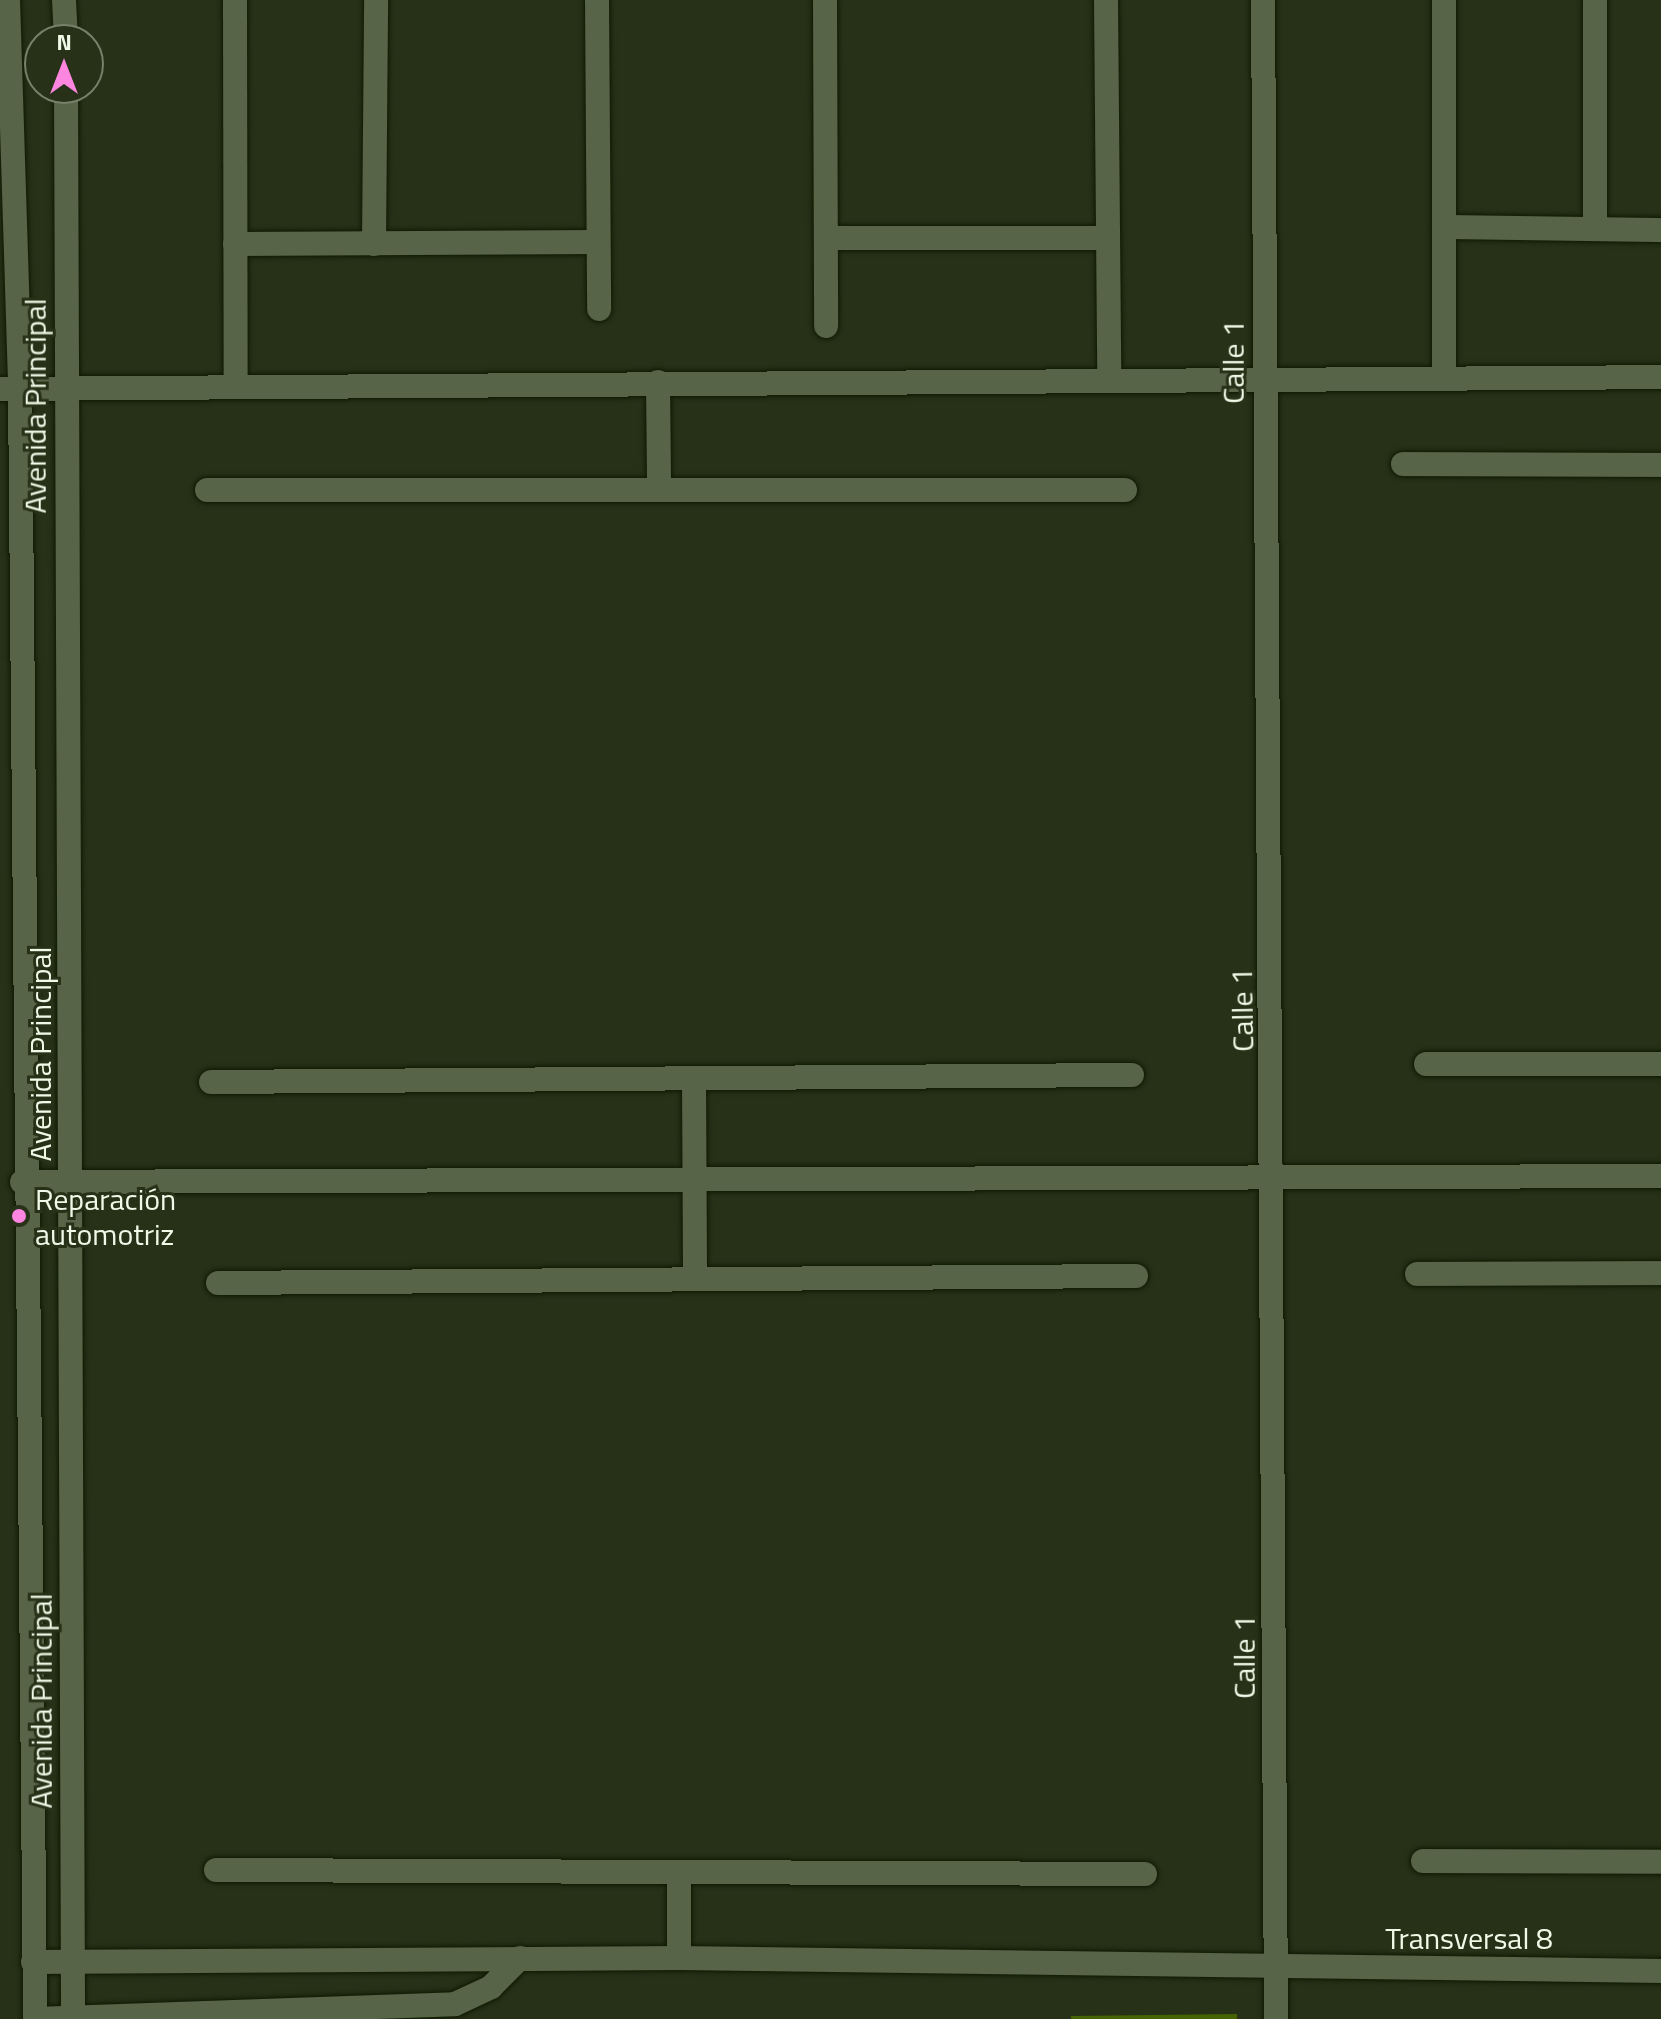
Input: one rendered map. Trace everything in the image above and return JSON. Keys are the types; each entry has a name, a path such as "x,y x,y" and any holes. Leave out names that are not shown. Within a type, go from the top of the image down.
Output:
{"street":[{"name":"Avenida Principal","path":"8,0 10,389 35,2019"},
{"path":"64,0 65,24"},
{"path":"235,0 236,387"},
{"path":"374,244 376,0"},
{"path":"597,0 599,309"},
{"path":"825,0 826,326"},
{"path":"1106,0 1109,378"},
{"name":"Calle 1","path":"1263,0 1276,1182 1276,2019"},
{"path":"1444,0 1444,377"},
{"path":"1595,0 1595,229"},
{"name":"Avenida Principal","path":"66,104 73,1182 73,2019"},
{"path":"1444,227 1661,230"},
{"path":"826,238 1107,238"},
{"path":"235,244 598,242"},
{"path":"10,389 1109,378 1661,377"},
{"path":"658,382 659,486"},
{"path":"1403,464 1661,465"},
{"path":"207,490 659,486 1125,490"},
{"path":"1426,1064 1661,1064"},
{"path":"211,1082 1132,1075"},
{"path":"694,1078 695,1279"},
{"path":"22,1182 1276,1182 1661,1176"},
{"path":"1417,1274 1661,1273"},
{"path":"218,1283 1136,1276"},
{"path":"1423,1861 1661,1862"},
{"path":"216,1870 1145,1874"},
{"path":"679,1872 679,1958"},
{"path":"35,2019 455,2004 491,1987 520,1958"},
{"name":"Transversal 8","path":"33,1962 73,1959 679,1958 1276,1969 1661,1971"}],"building":[{"path":"1237,2014 1237,2019 1071,2019 1071,2016"}],"place":[{"name":"Reparación automotriz","path":"19,1216"}]}
